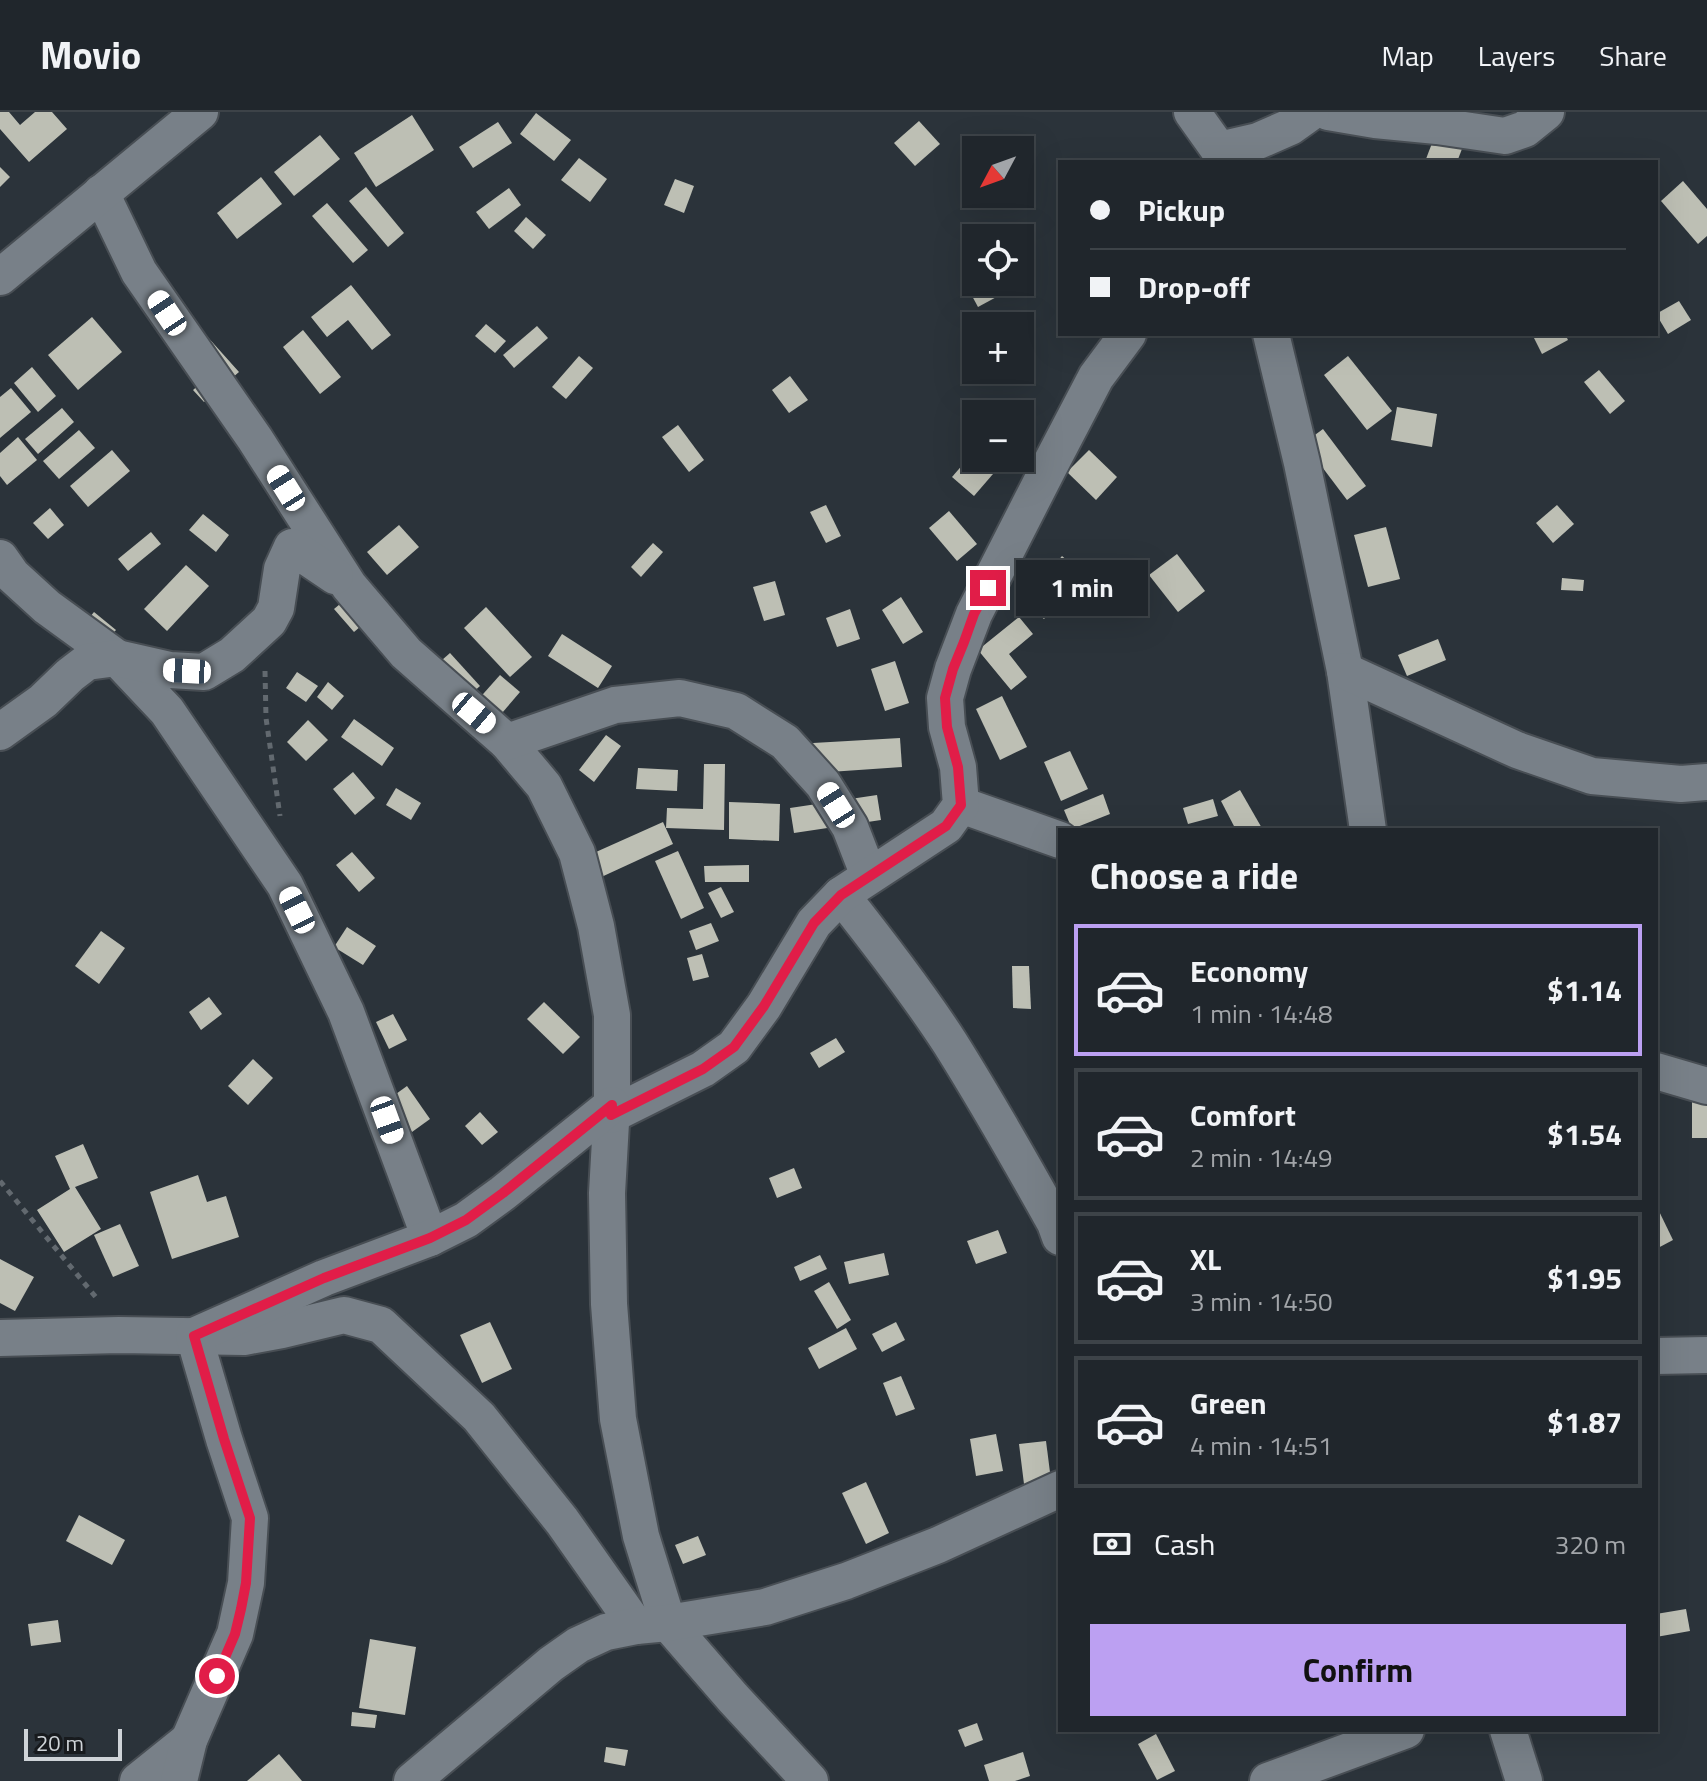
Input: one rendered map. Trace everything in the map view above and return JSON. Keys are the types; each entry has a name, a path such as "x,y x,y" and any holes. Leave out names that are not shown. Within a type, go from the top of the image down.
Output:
{"street":[{"path":"0,277 200,112"},
{"path":"1192,112 1221,156 1290,127 1311,112"},
{"path":"1328,112 1505,136 1525,129 1546,112"},
{"path":"101,193 139,272 255,439 349,586 406,653 507,742 544,786 577,853 596,926 612,1015 607,1193 609,1304 618,1419 641,1536 652,1624"},
{"path":"194,1336 324,1278 430,1238 466,1220 611,1110 703,1069 734,1047 764,1006 814,923 855,886 946,826 961,805 958,767 947,727 945,698 953,669 974,614 1096,377 1127,336"},
{"path":"1271,336 1302,463 1345,671 1368,828"},
{"path":"0,732 43,701 87,662 117,658 170,670 204,672 232,655 269,621 276,608 282,569 292,547 349,586"},
{"path":"0,558 12,575 47,607 117,658 167,711 285,885 346,1012 430,1238"},
{"path":"1345,671 1517,750 1592,776 1681,784 1707,782"},
{"path":"507,742 615,705 680,698 736,711 785,742 823,784 850,827 855,886 892,959 999,1123 1058,1231"},
{"path":"961,805 1058,839"},
{"path":"1658,1072 1707,1086"},
{"path":"0,1338 244,1337 344,1315 381,1325 479,1417 562,1521 652,1624 733,1698 810,1781"},
{"path":"179,1781 189,1740 235,1634 246,1583 250,1518 194,1336"},
{"path":"1658,1356 1707,1355"},
{"path":"412,1781 539,1674 578,1645 606,1632 765,1607 846,1581 938,1545 1058,1490"},
{"path":"1268,1781 1401,1732"},
{"path":"1509,1732 1524,1781"},
{"path":"138,1781 189,1740"}],"path":[{"path":"269,621 266,718 281,825"},
{"path":"0,1181 107,1311"}],"building":[{"path":"0,112 9,112 20,125 35,112 52,112 67,129 29,162 0,129"},
{"path":"536,113 571,140 554,161 520,134"},
{"path":"412,115 434,150 376,187 354,153"},
{"path":"919,121 940,144 915,166 894,143"},
{"path":"498,122 512,143 473,168 459,147"},
{"path":"1440,122 1468,133 1458,160 1426,159"},
{"path":"320,135 340,159 294,196 274,172"},
{"path":"579,158 607,179 590,202 561,180"},
{"path":"0,167 10,177 0,187"},
{"path":"261,177 282,204 237,239 217,213"},
{"path":"675,179 694,186 684,213 664,205"},
{"path":"1683,181 1707,209 1707,236 1698,244 1661,201"},
{"path":"366,187 404,233 388,247 349,201"},
{"path":"509,188 521,205 489,229 476,212"},
{"path":"327,203 368,250 353,263 312,216"},
{"path":"526,217 546,235 533,249 514,231"},
{"path":"351,285 391,335 372,350 348,320 327,337 311,317"},
{"path":"972,296 998,296 978,307"},
{"path":"1679,301 1691,320 1668,334 1658,313"},
{"path":"92,317 122,352 78,390 48,355"},
{"path":"486,324 506,341 495,353 475,336"},
{"path":"537,326 548,338 514,368 503,355"},
{"path":"303,330 341,377 320,394 283,347"},
{"path":"205,334 239,372 204,402 193,390 216,370 193,344"},
{"path":"1533,336 1566,336 1568,340 1542,354"},
{"path":"579,356 593,368 566,399 552,387"},
{"path":"1348,356 1392,411 1367,430 1324,375"},
{"path":"32,367 56,396 38,412 14,383"},
{"path":"1599,370 1625,401 1610,414 1584,382"},
{"path":"790,376 808,400 789,413 772,390"},
{"path":"11,388 31,412 0,438 0,397"},
{"path":"1397,407 1437,414 1432,447 1391,440"},
{"path":"62,408 74,422 38,454 25,439"},
{"path":"678,425 704,460 689,472 662,437"},
{"path":"1323,429 1366,486 1347,500 1304,443"},
{"path":"79,430 95,448 59,479 43,461"},
{"path":"18,437 37,460 7,485 0,476 0,453"},
{"path":"112,450 130,471 88,507 70,486"},
{"path":"1089,450 1117,477 1096,500 1067,472"},
{"path":"962,465 962,472 993,474 974,496 952,477"},
{"path":"826,505 841,536 826,543 810,512"},
{"path":"1557,505 1574,524 1553,543 1536,523"},
{"path":"50,508 64,525 48,539 33,523"},
{"path":"949,511 977,544 957,561 929,528"},
{"path":"203,514 229,535 216,552 189,530"},
{"path":"399,525 419,547 387,575 367,552"},
{"path":"1386,527 1400,579 1368,587 1354,535"},
{"path":"151,532 161,544 128,571 118,559"},
{"path":"653,543 663,552 641,577 631,567"},
{"path":"1177,554 1205,591 1178,612 1149,575"},
{"path":"1062,556 1083,574 1044,619 1023,602"},
{"path":"186,565 209,586 167,631 144,609"},
{"path":"1562,578 1584,580 1583,591 1561,590"},
{"path":"369,580 388,603 354,632 334,609"},
{"path":"775,581 785,615 764,621 753,587"},
{"path":"901,597 923,632 903,644 882,610"},
{"path":"486,607 532,657 510,677 464,628"},
{"path":"850,609 860,639 837,647 826,618"},
{"path":"94,612 116,630 98,651 77,633"},
{"path":"1019,617 1033,634 1009,654 1027,677 1011,690 978,650"},
{"path":"562,634 612,666 598,688 548,656"},
{"path":"1438,639 1446,660 1407,676 1398,655"},
{"path":"450,653 480,686 463,701 433,668"},
{"path":"895,661 909,703 885,711 871,669"},
{"path":"297,672 318,686 306,702 286,688"},
{"path":"500,675 520,692 496,720 476,702"},
{"path":"328,682 344,696 332,710 317,697"},
{"path":"1002,696 1027,747 1000,760 976,709"},
{"path":"354,719 394,748 382,766 341,737"},
{"path":"308,720 328,740 306,761 287,742"},
{"path":"606,735 621,746 594,782 579,770"},
{"path":"900,738 902,767 815,773 813,743"},
{"path":"1070,751 1088,789 1061,801 1044,762"},
{"path":"704,764 725,764 724,830 666,828 667,808 703,809"},
{"path":"638,768 678,770 677,791 636,789"},
{"path":"353,772 375,798 355,815 333,789"},
{"path":"396,788 421,803 411,820 386,805"},
{"path":"1240,790 1262,828 1235,828 1221,801"},
{"path":"1103,794 1110,814 1072,828 1064,810"},
{"path":"877,795 881,820 794,833 790,808"},
{"path":"1213,799 1218,816 1188,824 1183,808"},
{"path":"729,802 780,804 779,841 729,839"},
{"path":"663,822 673,844 597,879 587,856"},
{"path":"678,851 704,908 681,919 655,861"},
{"path":"352,852 375,878 359,892 336,865"},
{"path":"749,865 749,882 705,882 704,866"},
{"path":"721,887 734,912 721,918 708,893"},
{"path":"711,923 719,941 696,950 689,931"},
{"path":"347,927 376,946 363,965 334,947"},
{"path":"101,931 125,948 99,984 75,966"},
{"path":"702,954 709,977 693,981 687,958"},
{"path":"1012,966 1029,966 1031,1009 1013,1008"},
{"path":"209,997 222,1014 201,1030 189,1012"},
{"path":"544,1002 580,1037 563,1054 527,1019"},
{"path":"393,1014 407,1040 389,1049 376,1022"},
{"path":"836,1038 845,1052 819,1068 810,1053"},
{"path":"253,1059 273,1078 248,1105 228,1086"},
{"path":"407,1086 430,1119 412,1132 389,1099"},
{"path":"1692,1100 1707,1100 1707,1138 1692,1138"},
{"path":"480,1112 498,1132 482,1145 465,1126"},
{"path":"83,1144 98,1178 75,1187 101,1229 64,1252 37,1210 70,1189 55,1156"},
{"path":"794,1168 802,1188 777,1198 769,1178"},
{"path":"198,1175 207,1202 226,1196 239,1237 172,1259 150,1192"},
{"path":"1658,1209 1673,1240 1658,1248"},
{"path":"120,1224 139,1266 113,1277 94,1235"},
{"path":"998,1230 1007,1253 976,1264 967,1241"},
{"path":"884,1253 889,1275 849,1284 844,1262"},
{"path":"820,1255 827,1269 800,1281 794,1267"},
{"path":"0,1259 34,1277 15,1311 0,1303"},
{"path":"829,1282 851,1320 837,1329 814,1291"},
{"path":"490,1322 512,1369 482,1383 460,1335"},
{"path":"896,1322 905,1340 882,1352 872,1334"},
{"path":"846,1328 857,1349 819,1369 808,1348"},
{"path":"901,1376 915,1409 896,1416 883,1383"},
{"path":"996,1434 1003,1471 976,1476 970,1439"},
{"path":"1046,1441 1051,1480 1024,1484 1019,1444"},
{"path":"866,1482 889,1533 866,1544 842,1493"},
{"path":"79,1515 125,1540 112,1565 66,1541"},
{"path":"698,1536 706,1555 683,1564 675,1545"},
{"path":"1686,1609 1690,1631 1658,1637 1658,1614"},
{"path":"58,1620 61,1642 31,1646 28,1624"},
{"path":"370,1639 416,1647 405,1715 359,1708"},
{"path":"352,1712 377,1715 375,1728 351,1726"},
{"path":"977,1723 983,1740 965,1747 958,1730"},
{"path":"1156,1734 1175,1771 1157,1780 1138,1744"},
{"path":"606,1747 628,1750 625,1766 604,1762"},
{"path":"1023,1752 1030,1776 1015,1781 989,1781 984,1765"},
{"path":"279,1754 302,1781 247,1781"}],"route":[{"path":"217,1676 235,1634 241,1609 246,1583 250,1518 194,1336 324,1278 430,1238 466,1220 612,1105 611,1115 703,1069 734,1047 764,1006 814,923 841,895 946,826 961,805 958,767 947,727 945,698 974,614 988,588"}]}
